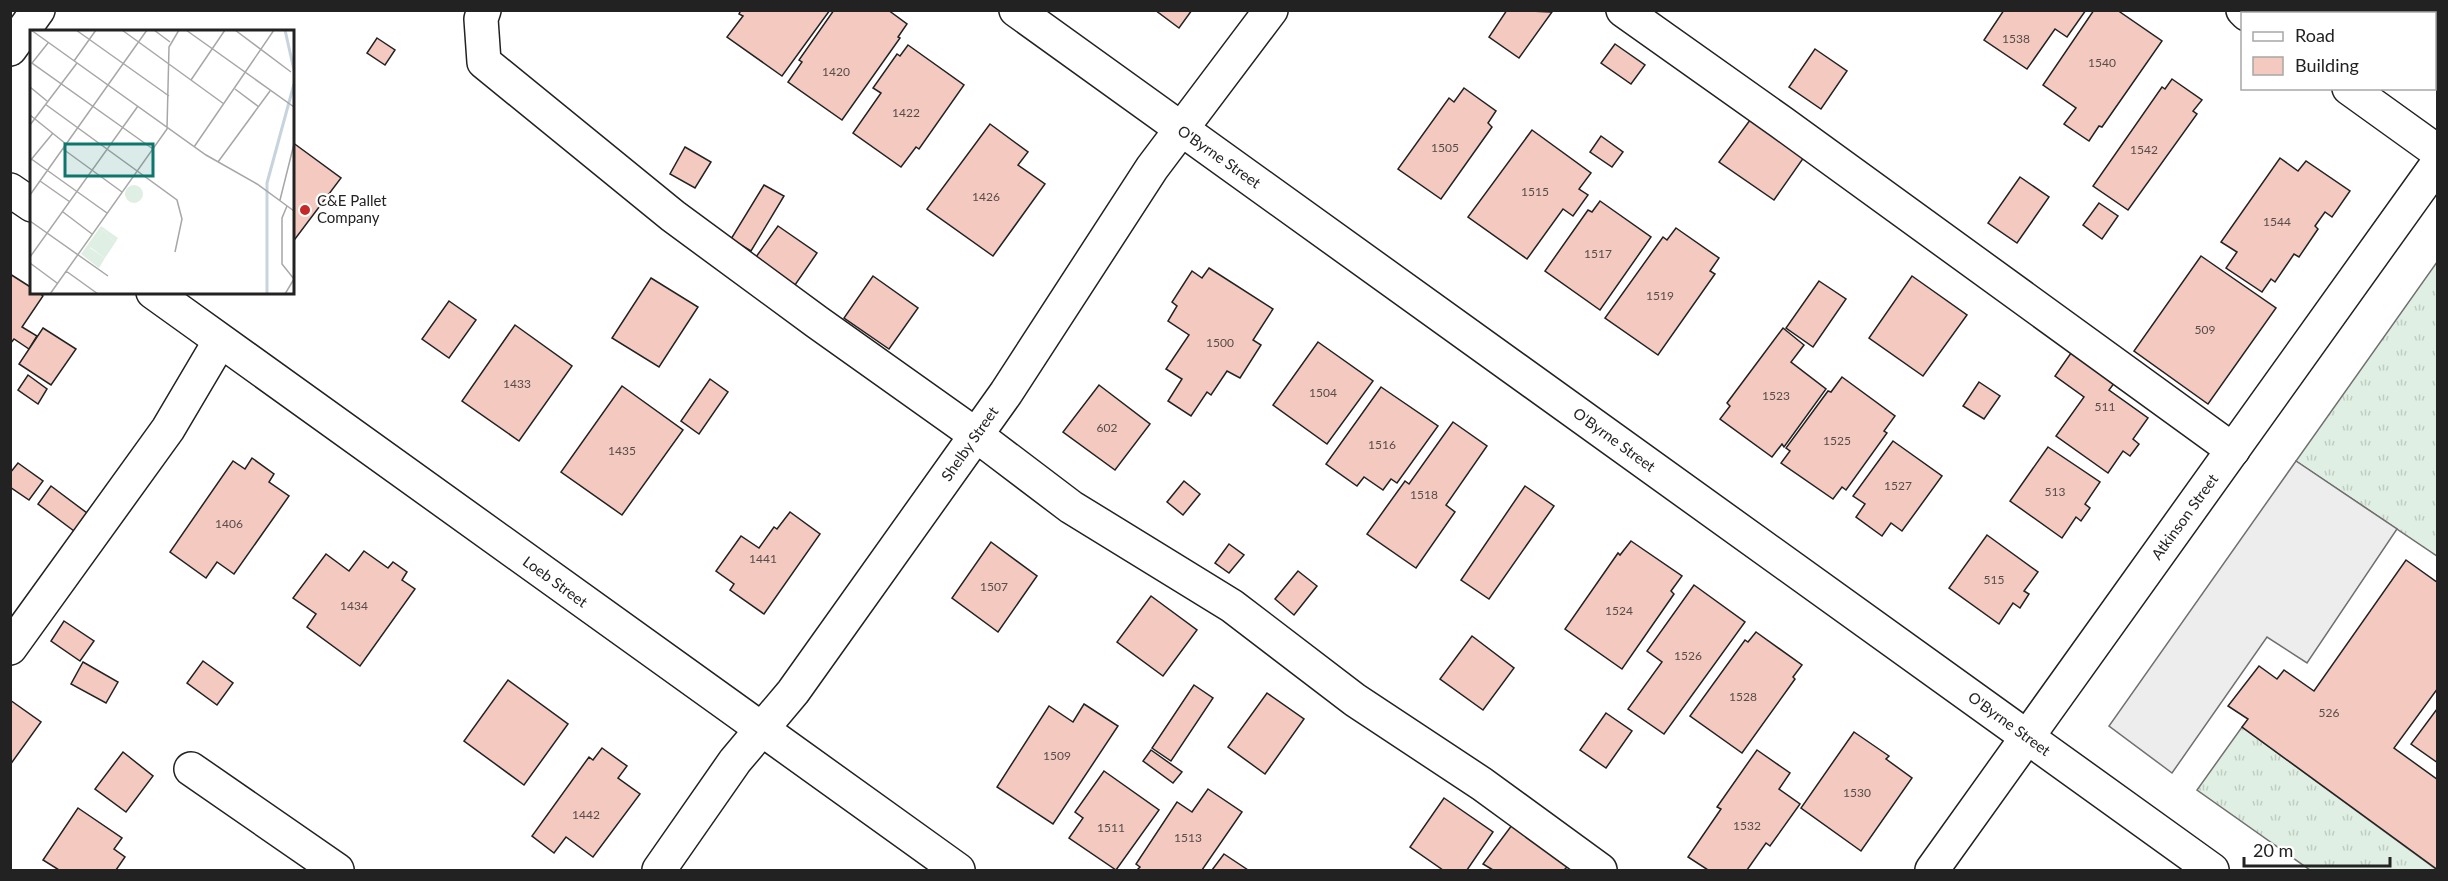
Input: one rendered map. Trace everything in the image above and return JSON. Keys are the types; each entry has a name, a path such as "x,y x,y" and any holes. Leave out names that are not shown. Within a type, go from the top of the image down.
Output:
{"street":[{"path":"10,49 38,10"},
{"path":"484,10 481,19 484,62 673,216 976,435 1071,507 1232,606 1356,700 1482,784 1600,870"},
{"name":"O'Byrne Street","path":"1016,10 2212,870"},
{"name":"Shelby Street","path":"659,870 735,761 793,692 1006,393 1152,168 1271,10"},
{"path":"1623,10 2233,450"},
{"path":"2352,90 2438,152"},
{"name":"Atkinson Street","path":"1932,870 2438,163"},
{"path":"10,190 30,204"},
{"name":"Loeb Street","path":"156,294 958,870"},
{"path":"10,648 168,429 220,340"},
{"path":"191,769 337,870"}],"green space":[{"path":"2437,262 2437,556 2296,461"},
{"path":"2242,727 2437,870 2310,870 2197,790"}],"shaded area":[{"path":"2296,461 2397,529 2307,663 2267,637 2172,773 2109,726"}],"building":[{"path":"741,10 830,10 782,76 727,37 743,16 739,14"},
{"path":"834,10 888,10 907,24 898,37 900,38 842,120 788,82 802,62 799,60"},
{"path":"1155,10 1192,10 1179,28"},
{"path":"1507,10 1552,12 1519,58 1489,37"},
{"path":"2004,10 2086,10 2067,37 2055,29 2027,69 1984,40"},
{"path":"2094,10 2117,10 2162,41 2102,127 2099,126 2089,141 2064,124 2076,108 2043,85"},
{"path":"377,38 395,50 385,65 367,53"},
{"path":"1615,44 1645,65 1631,84 1601,63"},
{"path":"908,45 964,85 919,149 916,147 901,167 853,133 881,93 873,88 897,54 900,56"},
{"path":"1815,49 1847,71 1821,109 1789,87"},
{"path":"2172,79 2202,100 2193,111 2197,114 2128,210 2093,186 2162,87 2165,89"},
{"path":"1464,88 1496,111 1488,123 1492,127 1441,199 1398,169 1449,98 1454,102"},
{"path":"1756,112 1809,150 1774,200 1719,162"},
{"path":"990,124 1028,152 1018,165 1045,184 993,256 927,209"},
{"path":"1532,130 1591,173 1579,189 1588,195 1573,216 1563,209 1527,259 1468,217"},
{"path":"1601,136 1623,152 1612,167 1590,152"},
{"name":"C&E Pallet Company","path":"294,143 341,178 294,240"},
{"path":"685,147 711,162 695,188 670,174"},
{"path":"2280,158 2298,171 2306,161 2350,191 2332,217 2325,212 2315,226 2318,229 2299,257 2294,254 2275,282 2271,279 2262,292 2226,268 2237,252 2221,242"},
{"path":"2020,177 2049,197 2017,243 1988,223"},
{"path":"764,185 784,196 751,251 731,239"},
{"path":"1600,201 1651,237 1600,310 1545,271 1588,210 1592,212"},
{"path":"2099,203 2118,216 2102,239 2083,225"},
{"path":"778,226 817,253 795,285 756,257"},
{"path":"1676,228 1719,258 1710,271 1715,274 1658,355 1605,318 1663,237 1667,240"},
{"path":"2201,256 2276,308 2208,404 2134,351"},
{"path":"1209,268 1273,309 1253,340 1261,345 1240,378 1227,371 1211,395 1207,392 1191,416 1168,401 1182,379 1166,369 1189,335 1168,321 1177,306 1172,302 1192,271 1202,278"},
{"path":"10,274 30,287 30,294 43,296 22,327 37,336 29,349 14,339 10,344"},
{"path":"873,276 918,308 889,349 844,318"},
{"path":"1912,276 1967,315 1923,376 1869,338"},
{"path":"651,278 698,307 659,367 612,338"},
{"path":"1819,281 1846,299 1813,347 1786,328"},
{"path":"449,301 476,320 449,358 422,339"},
{"path":"515,325 572,366 519,441 462,401"},
{"path":"43,328 76,349 51,385 19,364"},
{"path":"1783,328 1804,345 1791,362 1826,389 1784,447 1782,444 1772,457 1720,419 1730,406 1727,403"},
{"path":"1318,342 1373,381 1327,444 1273,405"},
{"path":"2078,343 2121,374 2109,390 2148,418 2133,439 2139,444 2130,456 2123,451 2108,473 2056,436 2084,397 2055,376"},
{"path":"28,375 47,389 38,404 18,390"},
{"path":"1842,377 1895,416 1884,431 1887,433 1846,490 1842,487 1833,499 1781,463 1790,451 1786,448 1828,391 1831,392"},
{"path":"710,379 728,392 699,434 681,421"},
{"path":"1979,382 2000,396 1984,419 1963,406"},
{"path":"1099,385 1150,424 1115,470 1063,432"},
{"path":"622,386 683,430 622,515 561,472"},
{"path":"1381,387 1438,426 1397,483 1391,479 1383,490 1364,477 1357,486 1326,464"},
{"path":"1453,422 1487,446 1446,505 1455,512 1416,568 1367,534 1405,481 1409,484"},
{"path":"1893,441 1942,476 1902,531 1891,523 1882,536 1856,517 1865,504 1853,496"},
{"path":"2048,447 2100,482 2085,504 2090,508 2081,521 2076,517 2062,538 2010,501"},
{"path":"252,458 274,474 269,482 289,496 234,574 217,562 206,578 170,552 233,461 245,469"},
{"path":"18,463 43,481 29,500 10,487 10,473"},
{"path":"1184,481 1200,494 1183,515 1167,502"},
{"path":"51,486 87,513 74,531 38,504"},
{"path":"1525,486 1554,506 1489,599 1461,580"},
{"path":"790,512 820,534 764,614 730,590 734,584 716,571 741,536 759,548 774,527 777,529"},
{"path":"1987,535 2038,572 2024,591 2029,594 2020,608 2013,603 1999,624 1949,588"},
{"path":"1631,541 1682,576 1671,591 1674,594 1622,669 1565,629 1618,553 1620,555"},
{"path":"991,542 1037,576 998,632 952,598"},
{"path":"1229,544 1244,555 1229,573 1215,563"},
{"path":"364,551 388,568 393,562 407,572 402,580 415,589 360,666 307,627 316,614 293,598 326,554 349,571"},
{"path":"2406,560 2438,583 2438,688 2394,748 2438,780 2438,870 2242,727 2248,719 2228,706 2259,666 2277,679 2284,670 2314,691"},
{"path":"1298,571 1317,586 1294,615 1275,599"},
{"path":"1694,585 1745,622 1664,734 1628,709 1662,662 1647,651"},
{"path":"1151,596 1197,630 1163,676 1117,642"},
{"path":"64,621 94,641 80,661 51,641"},
{"path":"1756,632 1802,665 1793,677 1795,679 1742,753 1690,716 1745,640 1748,642"},
{"path":"1472,636 1514,668 1483,710 1440,679"},
{"path":"203,661 233,683 217,705 187,683"},
{"path":"83,662 118,682 106,703 71,684"},
{"path":"508,680 568,724 524,785 464,741"},
{"path":"1194,685 1213,698 1171,761 1152,748"},
{"path":"1267,693 1304,719 1265,774 1228,747"},
{"path":"10,700 41,722 10,765"},
{"path":"1084,704 1118,726 1053,824 997,787 1049,706 1073,722"},
{"path":"2438,709 2438,763 2411,744"},
{"path":"1606,713 1632,731 1606,768 1580,750"},
{"path":"1854,732 1889,756 1886,759 1912,778 1861,851 1801,808"},
{"path":"602,748 627,766 618,778 640,794 593,857 566,837 554,853 532,836 589,757 593,760"},
{"path":"1151,750 1182,772 1173,783 1143,761"},
{"path":"1757,750 1790,773 1779,789 1800,804 1770,846 1766,843 1747,870 1708,870 1688,857 1721,809 1717,807"},
{"path":"123,752 153,776 126,812 95,789"},
{"path":"1104,771 1159,810 1116,870 1069,838 1083,818 1075,812"},
{"path":"1208,789 1242,812 1202,870 1137,870 1140,867 1136,864 1177,802 1192,812"},
{"path":"1444,798 1493,832 1467,870 1443,870 1410,847"},
{"path":"78,808 122,838 114,849 125,857 116,870 59,870 43,860"},
{"path":"1512,825 1568,866 1564,870 1493,870 1483,864"},
{"path":"1224,854 1248,870 1212,870"}],"place":[{"name":"C&E Pallet Company","path":"305,210"}]}
